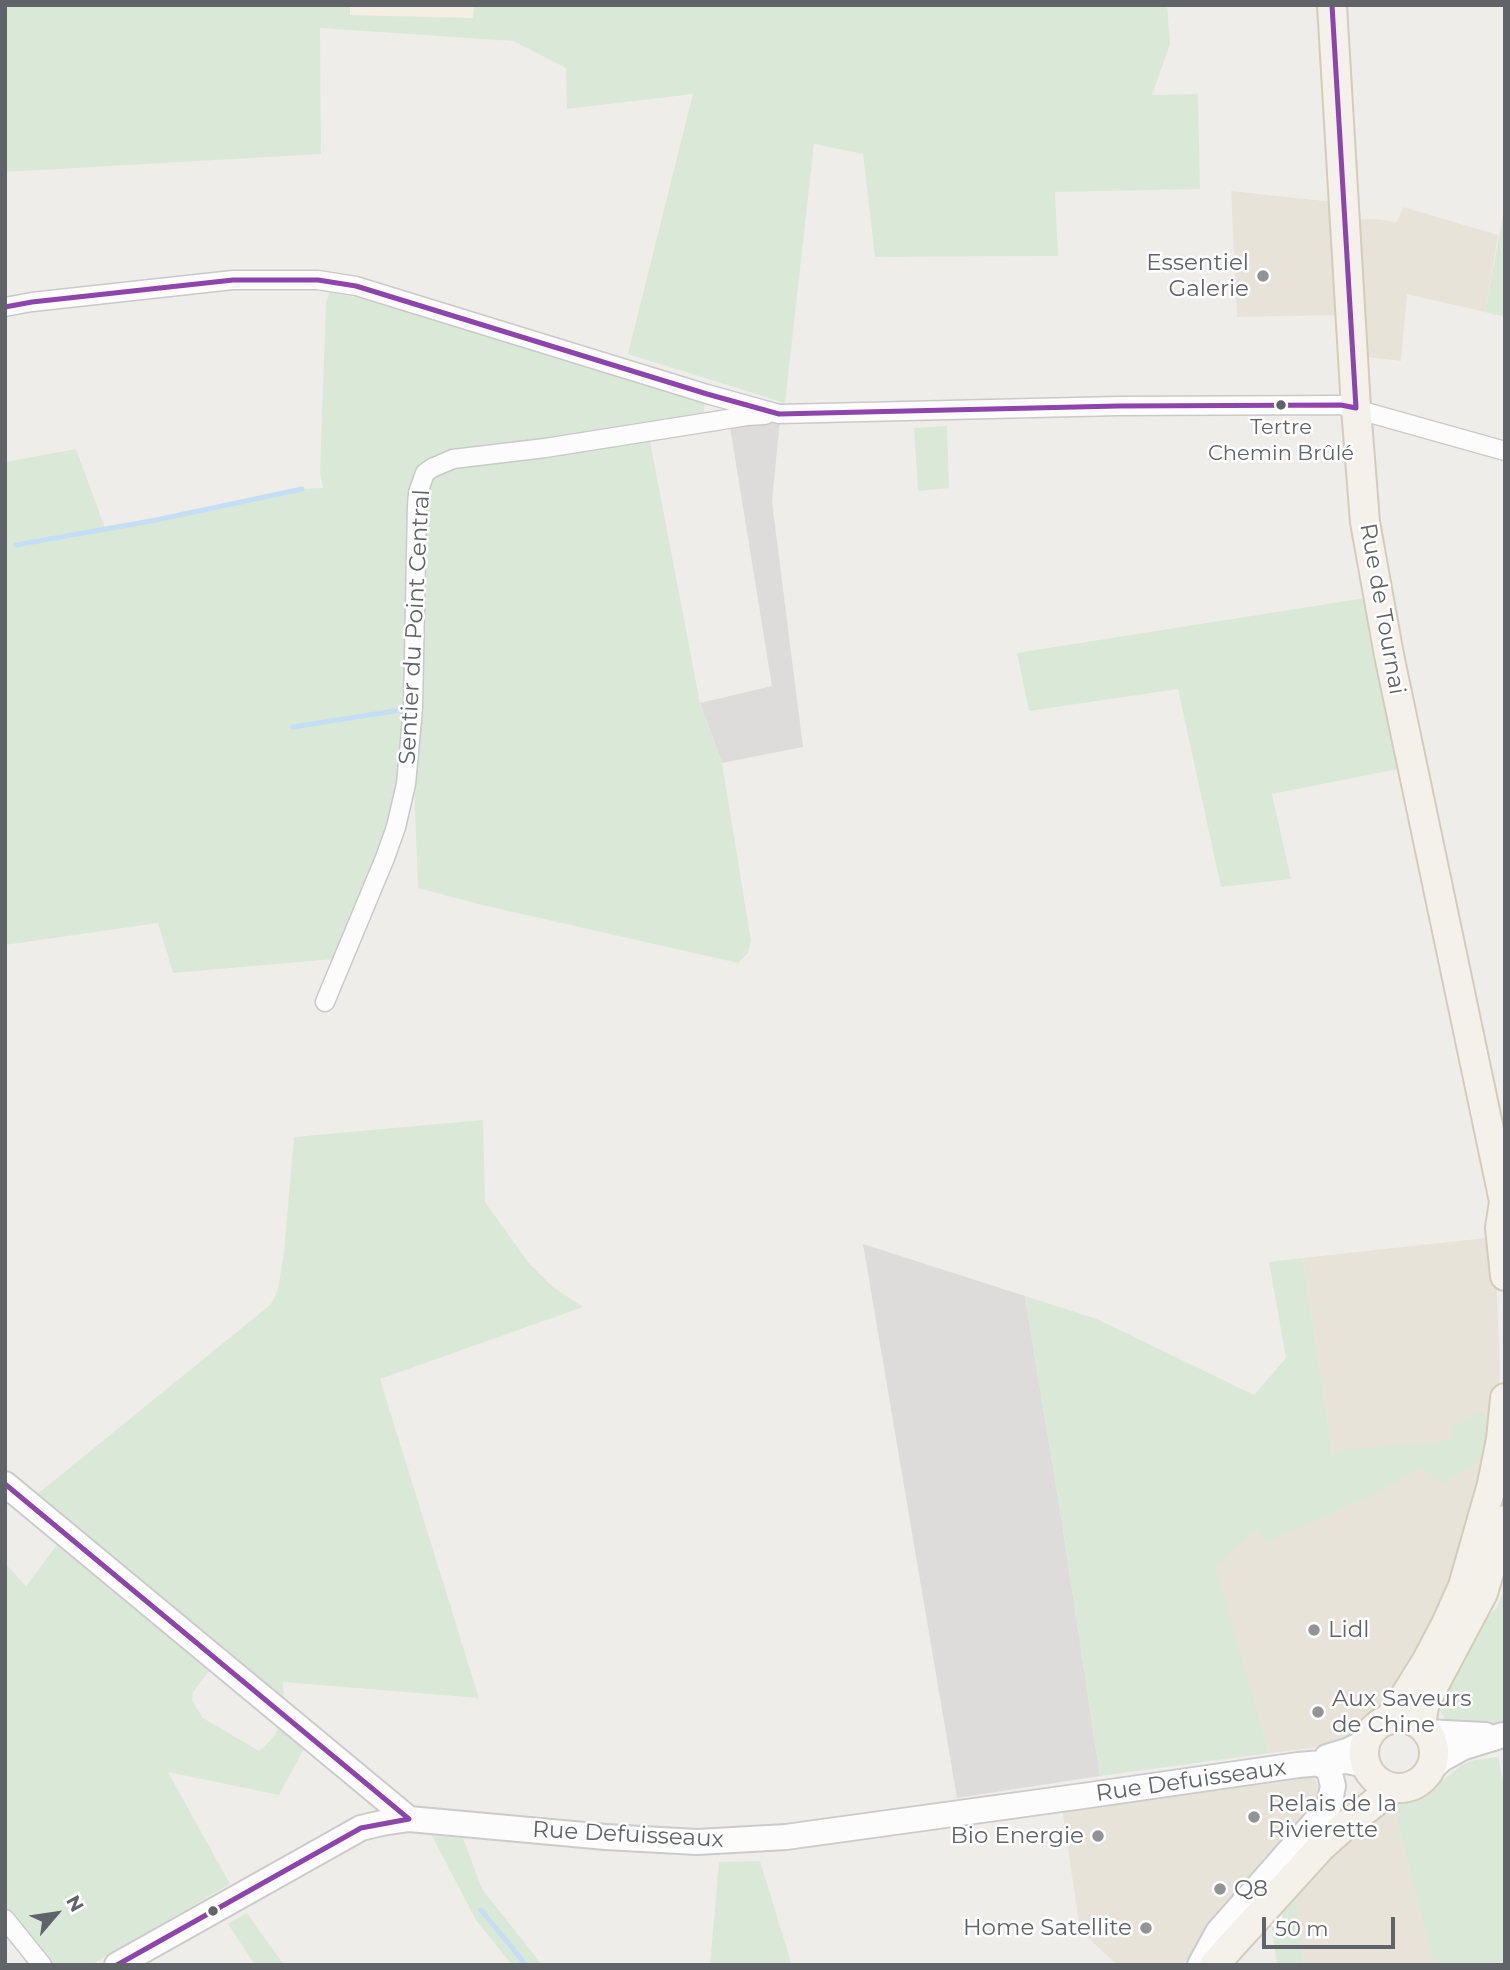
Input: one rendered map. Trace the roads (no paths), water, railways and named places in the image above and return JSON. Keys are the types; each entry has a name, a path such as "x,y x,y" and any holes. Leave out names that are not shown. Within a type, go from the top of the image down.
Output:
{"main road":[{"name":"Rue de Tournai","path":"1332,5 1365,522 1389,655 1499,1172 1504,1204 1500,1228 1505,1276"},
{"path":"1341,1829 1363,1790 1370,1733 1395,1712 1426,1662 1463,1586 1492,1484 1501,1439 1505,1398"},
{"path":"1424,1729 1424,1706 1483,1593 1505,1520"},
{"path":"1367,1759 1383,1784 1393,1788 1413,1785 1429,1772 1434,1753 1433,1743 1424,1729 1404,1718 1386,1721"},
{"path":"1214,1965 1341,1829 1393,1788"}],"street":[{"path":"5,307 233,280 317,280 367,289 779,414 1132,406 1341,405 1505,451"},
{"name":"Sentier du Point Central","path":"325,1002 385,858 396,827 406,783 413,708 417,505 425,473 453,459 558,446 747,416 779,414"},
{"path":"5,1484 409,1819"},
{"path":"1424,1729 1459,1735 1504,1735"},
{"path":"1429,1772 1442,1759 1464,1747 1504,1735"},
{"name":"Rue Defuisseaux","path":"117,1965 361,1828 409,1819 606,1837 697,1842 786,1837 1309,1764 1347,1751 1367,1759"},
{"path":"1200,1965 1218,1932 1329,1806 1333,1786 1329,1770 1309,1764"},
{"path":"5,1919 43,1965"}],"waterway":[{"path":"16,545 156,520 302,489"},
{"path":"293,727 407,709"},
{"path":"481,1910 526,1965"}],"place":[{"name":"Essentiel Galerie","path":"1263,276"},
{"name":"Tertre Chemin Brûlé","path":"1281,405"},
{"name":"Lidl","path":"1314,1630"},
{"name":"Aux Saveurs de Chine","path":"1318,1712"},
{"name":"Relais de la Rivierette","path":"1254,1817"},
{"name":"Bio Energie","path":"1098,1836"},
{"name":"Q8","path":"1220,1889"},
{"name":"Home Satellite","path":"1146,1928"}]}
